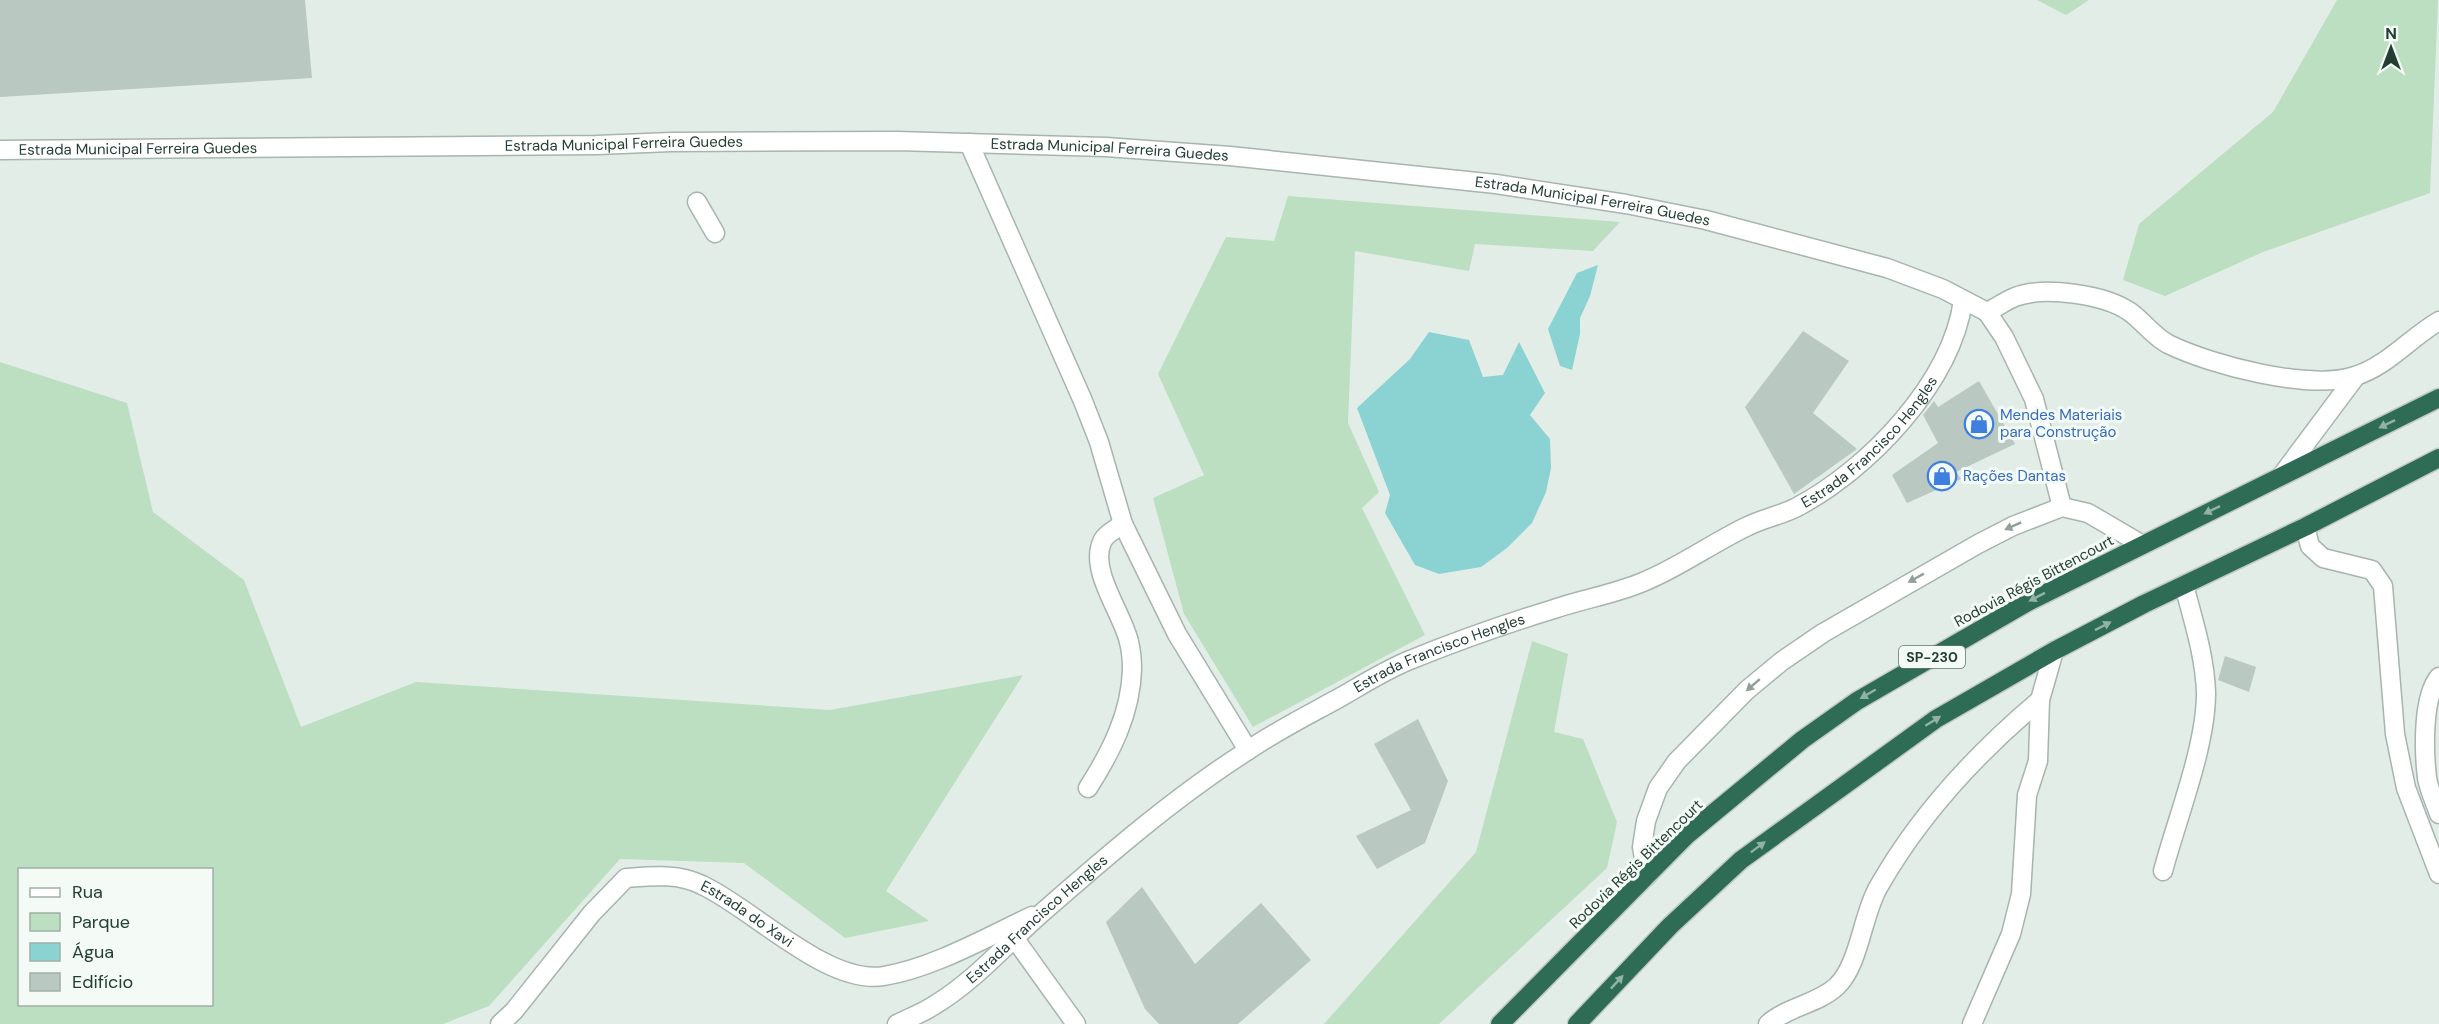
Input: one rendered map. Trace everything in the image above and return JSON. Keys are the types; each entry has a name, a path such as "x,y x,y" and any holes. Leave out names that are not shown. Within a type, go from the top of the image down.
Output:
{"highway":[{"name":"Rodovia Régis Bittencourt","path":"1500,1024 1687,835 1802,740 1857,700 2028,602 2439,398"},
{"path":"1577,1024 1670,926 1741,860 1908,738 2054,651 2184,585 2306,527 2439,458"}],"street":[{"name":"Estrada Municipal Ferreira Guedes","path":"0,150 597,145 671,142 969,143 1088,146 1230,156 1496,184 1626,204 1706,220 1887,268 1943,289 1987,312"},
{"path":"969,143 1083,401 1099,442 1123,524 1177,634 1248,750"},
{"path":"697,202 716,233"},
{"path":"2062,507 2034,399 2004,337 1987,312 2016,297 2039,292 2067,293 2121,306 2132,313 2157,338 2169,345 2257,374 2328,380 2356,376 2370,370 2437,319"},
{"name":"Estrada Francisco Hengles","path":"897,1024 934,1006 1015,939 1042,912 1151,820 1248,750 1406,662 1551,609 1639,584 1682,565 1717,541 1752,523 1795,508 1828,488 1884,442 1918,402 1937,371 1964,301"},
{"path":"2282,475 2356,376"},
{"path":"1647,876 1642,847 1646,821 1658,788 1677,761 1747,690 1782,661 1823,633 1911,581 2013,526 2062,507 2088,513 2141,544"},
{"path":"1088,788 1112,747 1130,693 1129,641 1110,597 1100,565 1100,549 1104,537 1123,524"},
{"path":"2306,527 2310,546 2323,558 2372,570 2383,586 2395,734 2406,788 2439,874"},
{"path":"2163,871 2197,753 2206,694 2204,668 2184,585"},
{"path":"1972,1024 2011,934 2020,894 2027,795 2038,761 2040,700 2054,651"},
{"path":"2439,677 2428,700 2426,748 2427,780 2439,813"},
{"path":"1768,1024 1836,987 1847,971 1877,889 1913,831 1995,738 2040,700"},
{"name":"Estrada do Xavi","path":"500,1024 514,1011 592,913 626,878 658,875 678,877 703,885 811,954 839,970 861,977 883,977 921,966 1042,912"},
{"path":"1015,939 1076,1024"}],"green space":[{"path":"2037,0 2089,0 2066,15"},
{"path":"2337,0 2438,0 2430,193 2263,252 2165,296 2123,280 2139,224 2273,112"},
{"path":"1288,196 1620,222 1593,251 1475,244 1469,271 1355,251 1348,423 1379,492 1362,508 1425,635 1253,727 1184,614 1153,498 1204,475 1158,374 1226,237 1274,241"},
{"path":"0,362 127,403 153,512 244,580 301,727 416,682 830,710 1023,675 886,891 929,921 845,938 744,863 620,859 489,1006 443,1024 0,1024"},
{"path":"1532,641 1568,654 1554,732 1583,739 1617,822 1607,868 1439,1024 1324,1024 1476,852"}],"water":[{"path":"1598,265 1590,296 1580,318 1580,334 1572,370 1560,366 1548,329 1577,273"},
{"path":"1429,332 1469,340 1483,377 1503,375 1519,342 1545,393 1530,415 1550,439 1551,468 1546,492 1532,523 1507,548 1481,567 1439,574 1415,565 1385,513 1390,495 1357,408 1410,359"}],"building":[{"path":"0,0 305,0 312,78 0,97"},
{"path":"1803,331 1849,361 1813,413 1857,449 1794,494 1745,407"},
{"path":"1979,381 2015,444 1956,472 1961,479 1907,503 1892,475 1938,443 1923,415 1934,401 1938,407"},
{"path":"2225,656 2256,667 2249,692 2218,680"},
{"path":"1418,719 1448,781 1425,843 1377,869 1356,836 1411,810 1374,744"},
{"path":"1142,887 1195,964 1261,903 1311,960 1238,1024 1159,1024 1145,1009 1106,922"}],"place":[{"name":"Mendes Materiais para Construção","path":"1979,424"},
{"name":"Rações Dantas","path":"1942,476"}]}
